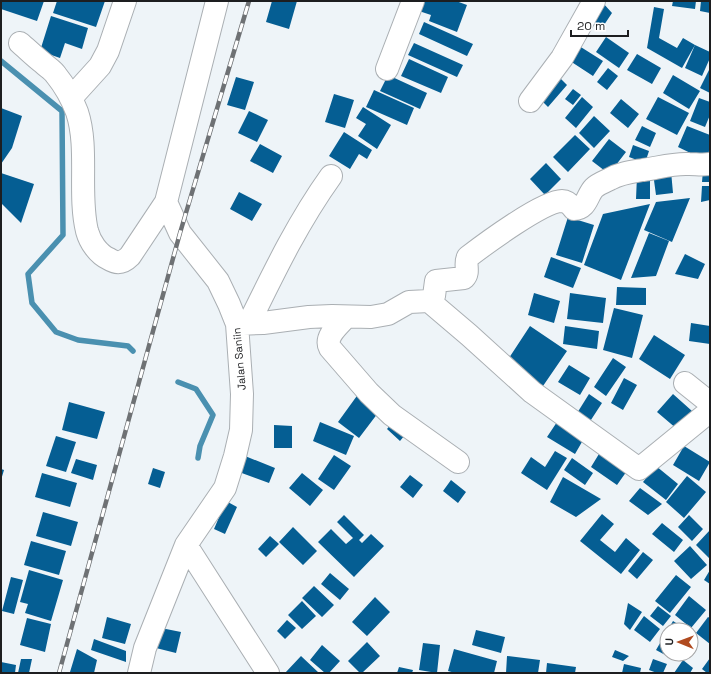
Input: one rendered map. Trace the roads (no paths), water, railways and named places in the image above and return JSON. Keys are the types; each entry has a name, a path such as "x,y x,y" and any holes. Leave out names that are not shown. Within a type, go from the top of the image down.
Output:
{"street":[{"path":"71,98 100,66 108,51 125,1"},
{"path":"20,42 55,73 71,98 77,114 80,130 87,232 95,248 105,258 113,262 126,261 166,202 217,1"},
{"path":"387,69 413,1"},
{"path":"530,101 562,58 594,1"},
{"path":"243,323 273,322 309,317 356,318 381,316 388,314 408,302 429,301 434,296 436,281 464,278 467,273 466,262 468,257 496,236 547,206 566,201 574,208 580,208 584,206 595,188 612,178 628,172 662,166 688,164 701,166 710,164"},
{"path":"243,323 312,202 331,176"},
{"name":"Jalan Saniin","path":"138,673 145,648 186,545 225,488 236,456 241,430 243,323 229,304 218,281 180,233 166,202"},
{"path":"429,301 532,392 639,469 710,410"},
{"path":"346,317 328,338 327,343 330,348 369,393 392,415 458,462"},
{"path":"685,383 710,403"},
{"path":"186,545 268,673"}],"waterway":[{"path":"1,61 62,111 63,235 28,274 32,303 56,332 78,340 128,346 133,351"},
{"path":"178,382 196,389 213,415 200,446 198,458"}],"railway":[{"path":"59,673 180,233 249,1"}]}
